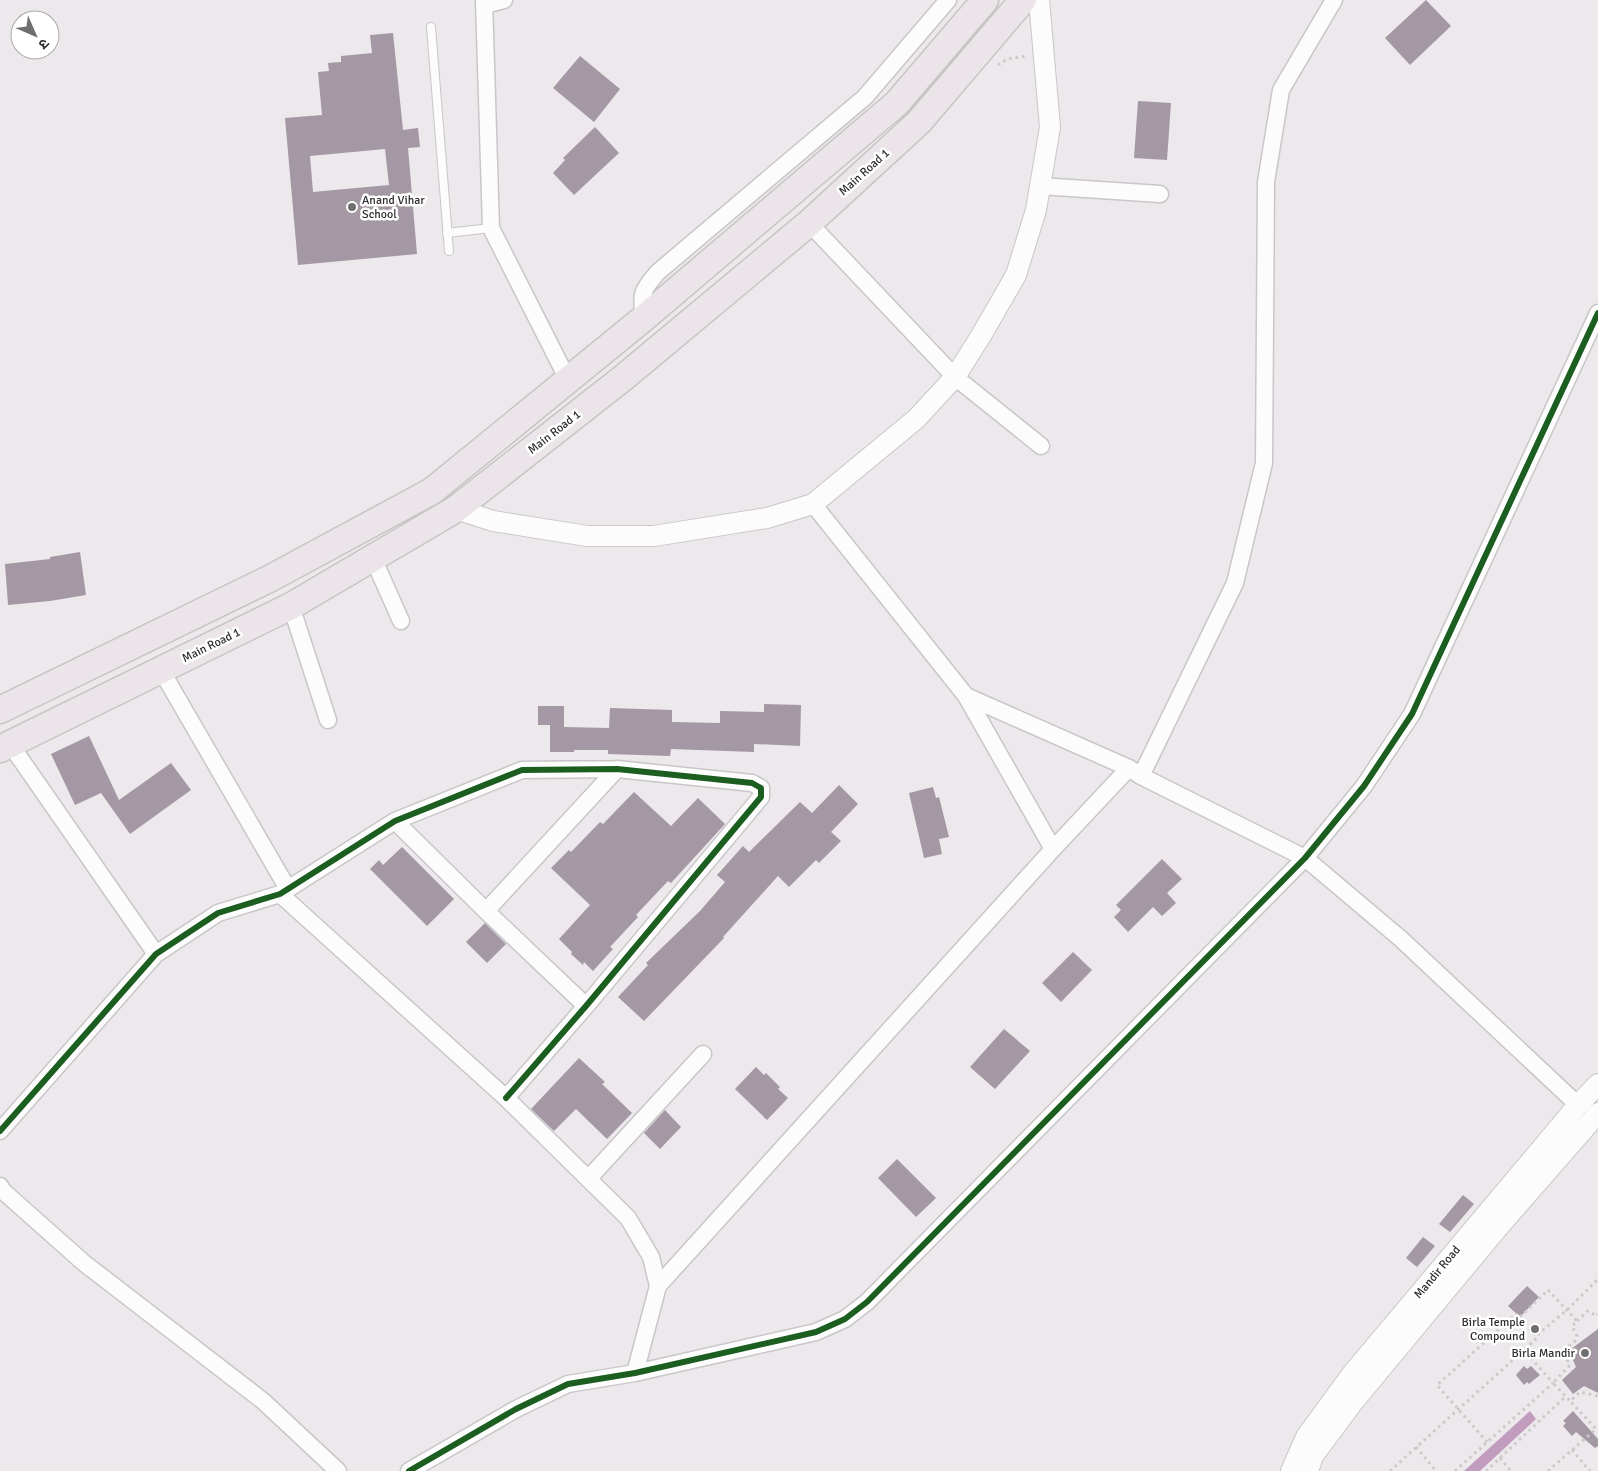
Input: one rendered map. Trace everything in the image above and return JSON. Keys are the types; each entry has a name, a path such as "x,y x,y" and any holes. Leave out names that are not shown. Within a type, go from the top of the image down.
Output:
{"main road":[{"path":"0,710 272,578 432,491 644,318 897,103 985,0"},
{"name":"Main Road 1","path":"5,746 291,606 456,508 623,378 809,223 919,122 1023,0"}],"street":[{"path":"504,0 485,3 491,228 568,380"},
{"path":"644,318 642,304 644,288 658,272 864,97 948,0"},
{"path":"456,508 493,521 587,536 654,536 767,518 813,504 916,419 955,377 1016,275 1036,210 1050,127 1040,0"},
{"path":"636,1372 658,1286 1053,849 1135,772 1235,583 1264,464 1266,182 1281,90 1334,0"},
{"path":"1040,186 1160,194"},
{"path":"809,223 955,377 1041,446"},
{"path":"409,1471 516,1409 568,1384 636,1372 816,1332 845,1319 867,1302 1304,858 1364,786 1412,714 1598,312"},
{"path":"813,504 966,696 1053,849"},
{"path":"373,558 401,621"},
{"path":"291,606 328,720"},
{"path":"161,670 284,891 506,1098 628,1218 651,1257 658,1286"},
{"path":"966,696 1135,772 1304,858 1402,939 1578,1105"},
{"path":"5,746 156,954"},
{"path":"0,1131 156,954 218,913 284,891 396,821 522,770 617,770 752,783 760,788 762,797 506,1098"},
{"path":"486,911 617,770"},
{"path":"396,821 486,911 586,1006"},
{"path":"588,1179 703,1054"},
{"name":"Mandir Road","path":"1291,1471 1306,1438 1352,1374 1578,1105 1598,1084"},
{"name":"Mandir Road","path":"1311,1464 1354,1401 1403,1341 1598,1113"},
{"path":"0,1186 3,1191 84,1263 263,1401 338,1471"},
{"path":"1296,1471 1311,1464"}],"lane":[{"path":"431,27 449,251"},
{"path":"447,233 491,228"}],"path":[{"path":"1390,1471 1535,1340 1536,1336 1567,1310 1598,1279"},
{"path":"1520,1317 1548,1290 1577,1321"},
{"path":"1455,1471 1553,1383 1570,1365 1563,1352 1575,1341 1577,1336 1572,1326 1588,1311 1596,1316 1598,1314"},
{"path":"1487,1442 1437,1385 1516,1314 1536,1336"},
{"path":"1524,1350 1596,1429 1548,1471"},
{"path":"1566,1398 1570,1401 1580,1392 1588,1392 1598,1396"},
{"path":"1486,1471 1566,1398"},
{"path":"1416,1447 1436,1471"},
{"path":"1572,1450 1590,1471"},
{"path":"1500,1458 1511,1471"}],"shaded area":[{"path":"1530,1411 1536,1419 1480,1471 1464,1471"}],"building":[{"path":"1426,0 1451,26 1410,65 1385,38"},
{"path":"393,33 403,130 418,128 420,147 408,148 417,254 298,265 285,118 322,115 318,72 329,71 328,63 341,62 341,56 372,53 370,35","holes":["385,149 389,185 313,192 310,156"]},
{"path":"580,56 620,89 594,122 553,88"},
{"path":"1138,101 1171,103 1167,160 1134,158"},
{"path":"595,127 619,153 574,195 553,173 565,160 563,158"},
{"path":"80,552 86,595 8,605 5,564 50,559 50,557"},
{"path":"764,704 801,705 800,746 754,744 754,752 671,749 670,756 608,754 608,750 550,752 550,725 538,725 538,706 564,706 564,727 609,728 610,708 672,710 672,722 720,723 720,711 764,712"},
{"path":"89,736 119,800 171,763 191,790 130,834 101,793 75,805 51,754"},
{"path":"839,785 858,804 831,832 841,841 819,863 816,860 789,887 778,876 724,938 644,1021 618,997 648,965 646,963 700,911 725,882 717,875 743,846 749,852 800,802 812,813"},
{"path":"933,787 936,798 939,797 949,837 939,839 942,854 924,858 909,793"},
{"path":"634,792 671,826 698,798 725,824 671,883 668,881 636,915 638,917 610,947 613,949 593,971 584,962 583,965 571,954 572,952 559,939 590,905 551,868 569,850 571,852 600,822 603,824"},
{"path":"402,847 454,899 427,926 370,869 379,860 383,865"},
{"path":"1162,859 1182,879 1167,893 1176,903 1162,916 1153,907 1128,932 1114,917 1121,910 1116,905"},
{"path":"485,923 506,944 487,963 466,942"},
{"path":"1073,952 1092,970 1061,1002 1042,983"},
{"path":"1004,1029 1030,1051 995,1089 970,1067"},
{"path":"579,1058 605,1082 602,1084 632,1113 607,1139 576,1109 554,1131 531,1109"},
{"path":"756,1067 764,1075 766,1073 780,1087 778,1089 788,1098 767,1120 735,1089"},
{"path":"665,1110 681,1127 660,1149 644,1133"},
{"path":"897,1159 936,1198 916,1217 878,1178"},
{"path":"1463,1195 1474,1204 1450,1232 1439,1224"},
{"path":"1423,1237 1435,1246 1417,1267 1406,1258"},
{"path":"1527,1286 1539,1297 1520,1317 1508,1306"},
{"name":"Birla Mandir","path":"1598,1329 1598,1393 1584,1386 1573,1394 1562,1380 1576,1367 1571,1349"},
{"path":"1524,1366 1527,1369 1531,1366 1540,1375 1529,1384 1527,1382 1524,1385 1516,1375"},
{"path":"1573,1411 1598,1439 1598,1446 1595,1448 1576,1432 1572,1436 1563,1426 1566,1423 1563,1421"}],"cycle path":[{"path":"409,1471 516,1409 568,1384 635,1373 816,1332 845,1319 867,1302 1305,858 1364,786 1412,714 1598,313"},
{"path":"0,1131 156,954 218,913 280,894 395,821 522,770 617,769 752,783 761,788 761,797 586,1006 506,1098"}],"place":[{"name":"Anand Vihar School","path":"352,207"},
{"name":"Birla Temple Compound","path":"1535,1329"},
{"name":"Birla Mandir","path":"1585,1353"}]}
